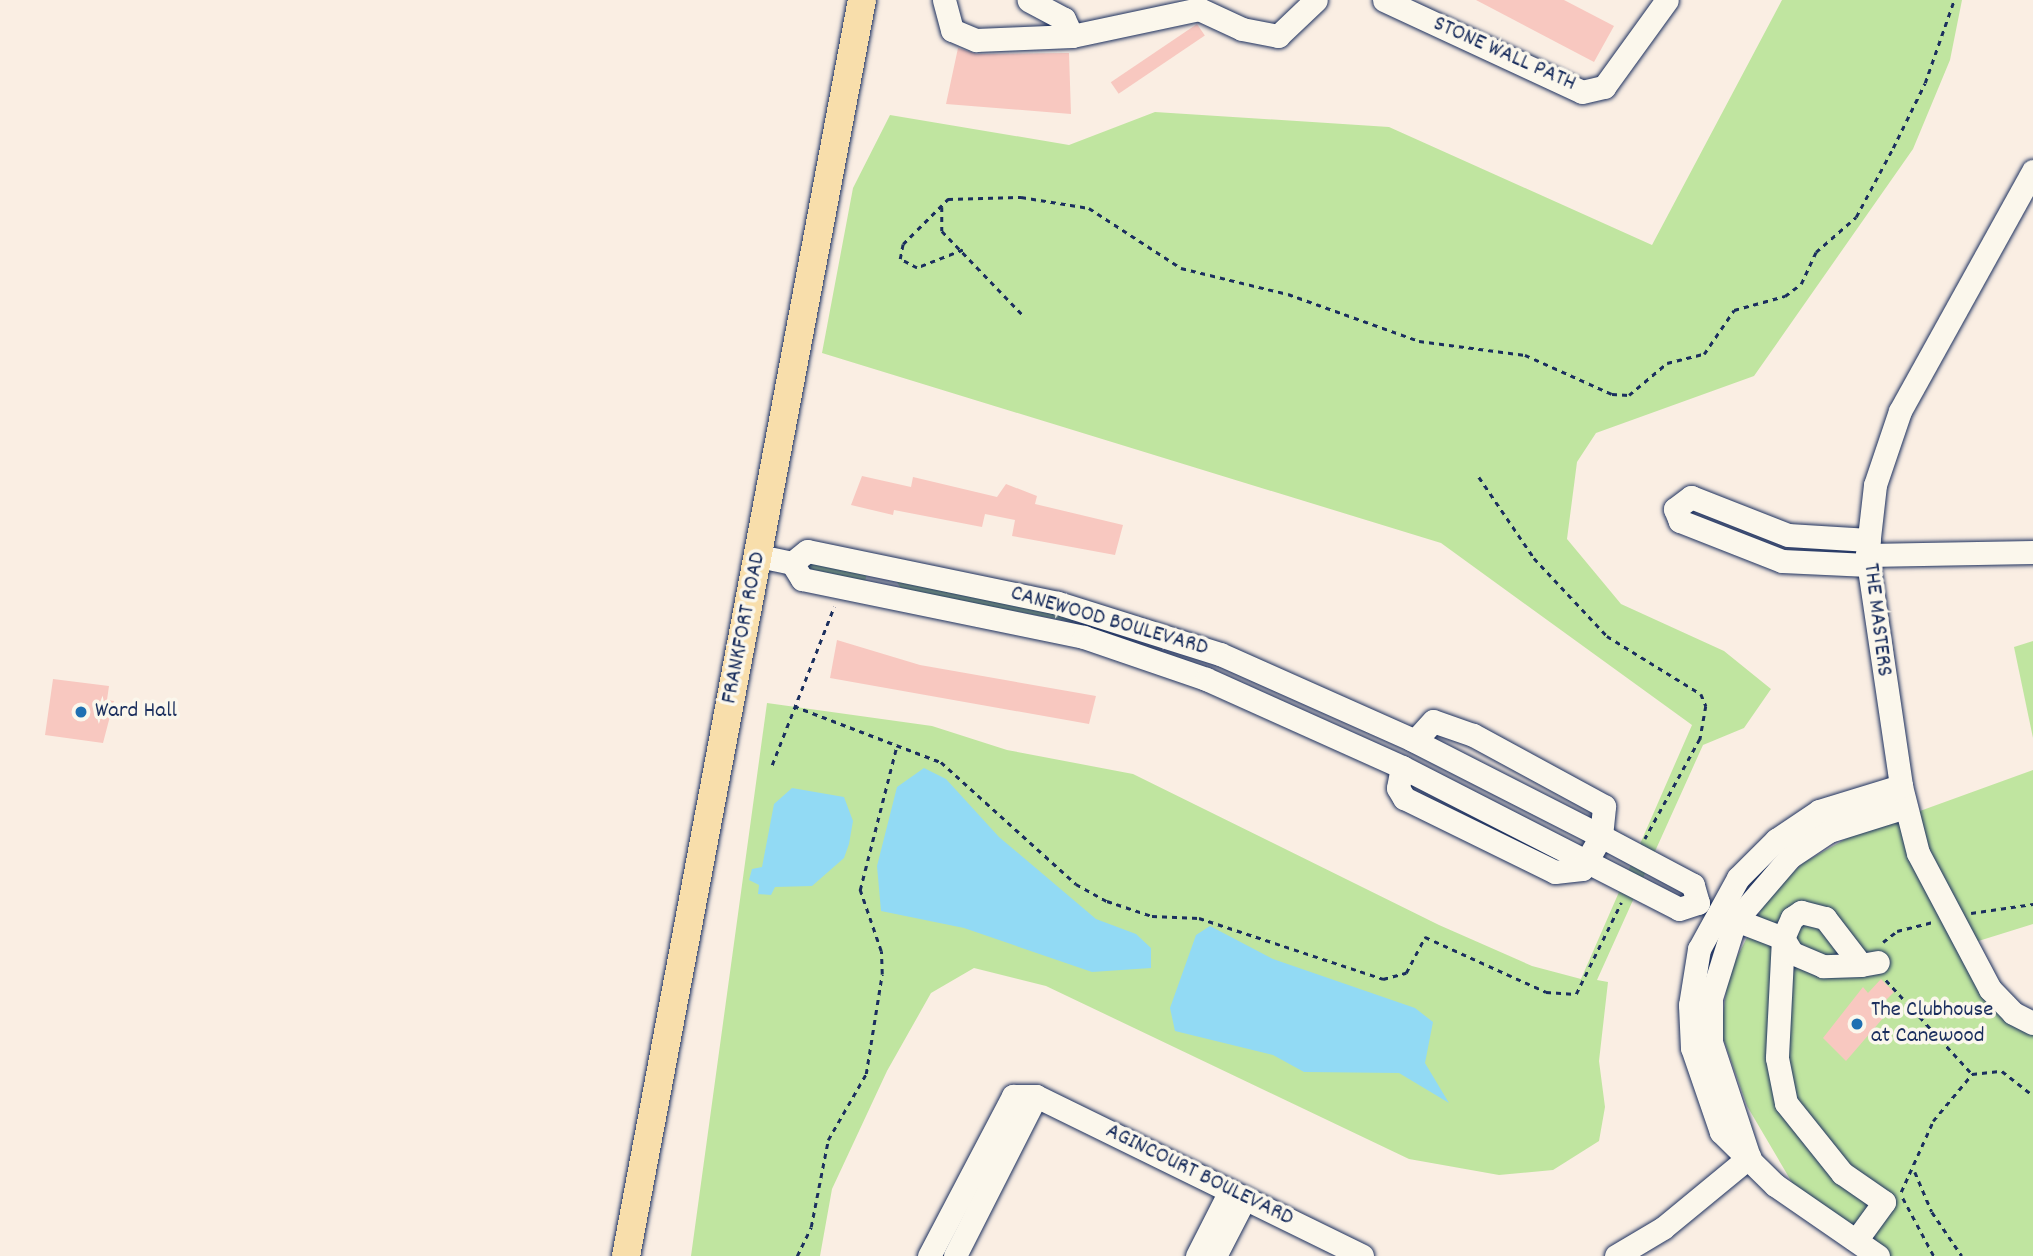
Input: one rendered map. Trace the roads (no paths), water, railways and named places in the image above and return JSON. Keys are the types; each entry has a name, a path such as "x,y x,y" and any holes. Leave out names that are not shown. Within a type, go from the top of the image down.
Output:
{"main road":[{"name":"FRANKFORT ROAD","path":"626,1256 862,0"}],"street":[{"path":"944,0 953,30 976,40 1072,36 1199,9 1242,29 1278,36 1316,0"},
{"path":"1029,0 1064,19 1072,36"},
{"name":"STONE WALL PATH","path":"1384,0 1582,92 1604,88 1667,0"},
{"name":"THE MASTERS","path":"2032,176 1900,411 1875,485 1868,553 1903,797 1918,853 1990,989 2013,1013 2033,1023"},
{"path":"1868,553 1788,535 1691,497 1675,509 1680,521 1782,561 1868,553 2033,552"},
{"name":"CANEWOOD BOULEVARD","path":"792,563 807,551 1090,612 1270,673 1415,741 1601,835 1693,885 1717,912"},
{"name":"CANEWOOD BOULEVARD","path":"759,556 792,563 802,579 1106,642 1261,700 1402,767 1679,909 1717,912"},
{"path":"1415,741 1433,722 1473,735 1604,806 1601,835 1588,861"},
{"path":"1878,1256 1857,1239 1803,1207 1721,1132 1692,1048 1690,1005 1699,948 1717,912 1776,839 1819,811 1903,797"},
{"path":"1717,912 1783,938 1793,953 1817,965 1869,963 1838,931 1812,913 1791,918 1783,938 1777,1058 1786,1103 1842,1172 1892,1197 1857,1239"},
{"path":"929,1256 1013,1096 1037,1096 955,1256"},
{"name":"AGINCOURT BOULEVARD","path":"1037,1096 1362,1256"},
{"path":"1616,1256 1663,1228 1749,1157"},
{"path":"1197,1256 1237,1194"},
{"path":"1215,1256 1237,1194"}],"water":[{"path":"924,768 946,779 999,837 1096,919 1136,934 1151,948 1151,968 1092,972 964,928 881,911 877,866 897,787"},
{"path":"792,788 844,797 853,821 849,844 844,858 812,886 775,887 771,895 758,894 759,885 749,880 752,869 762,867 774,804"},
{"path":"1210,926 1273,959 1415,1008 1433,1022 1425,1063 1449,1103 1399,1073 1304,1072 1273,1055 1175,1031 1170,1008 1196,935"}],"place":[{"name":"Ward Hall","path":"81,712"},
{"name":"The Clubhouse at Canewood","path":"1857,1024"}]}
